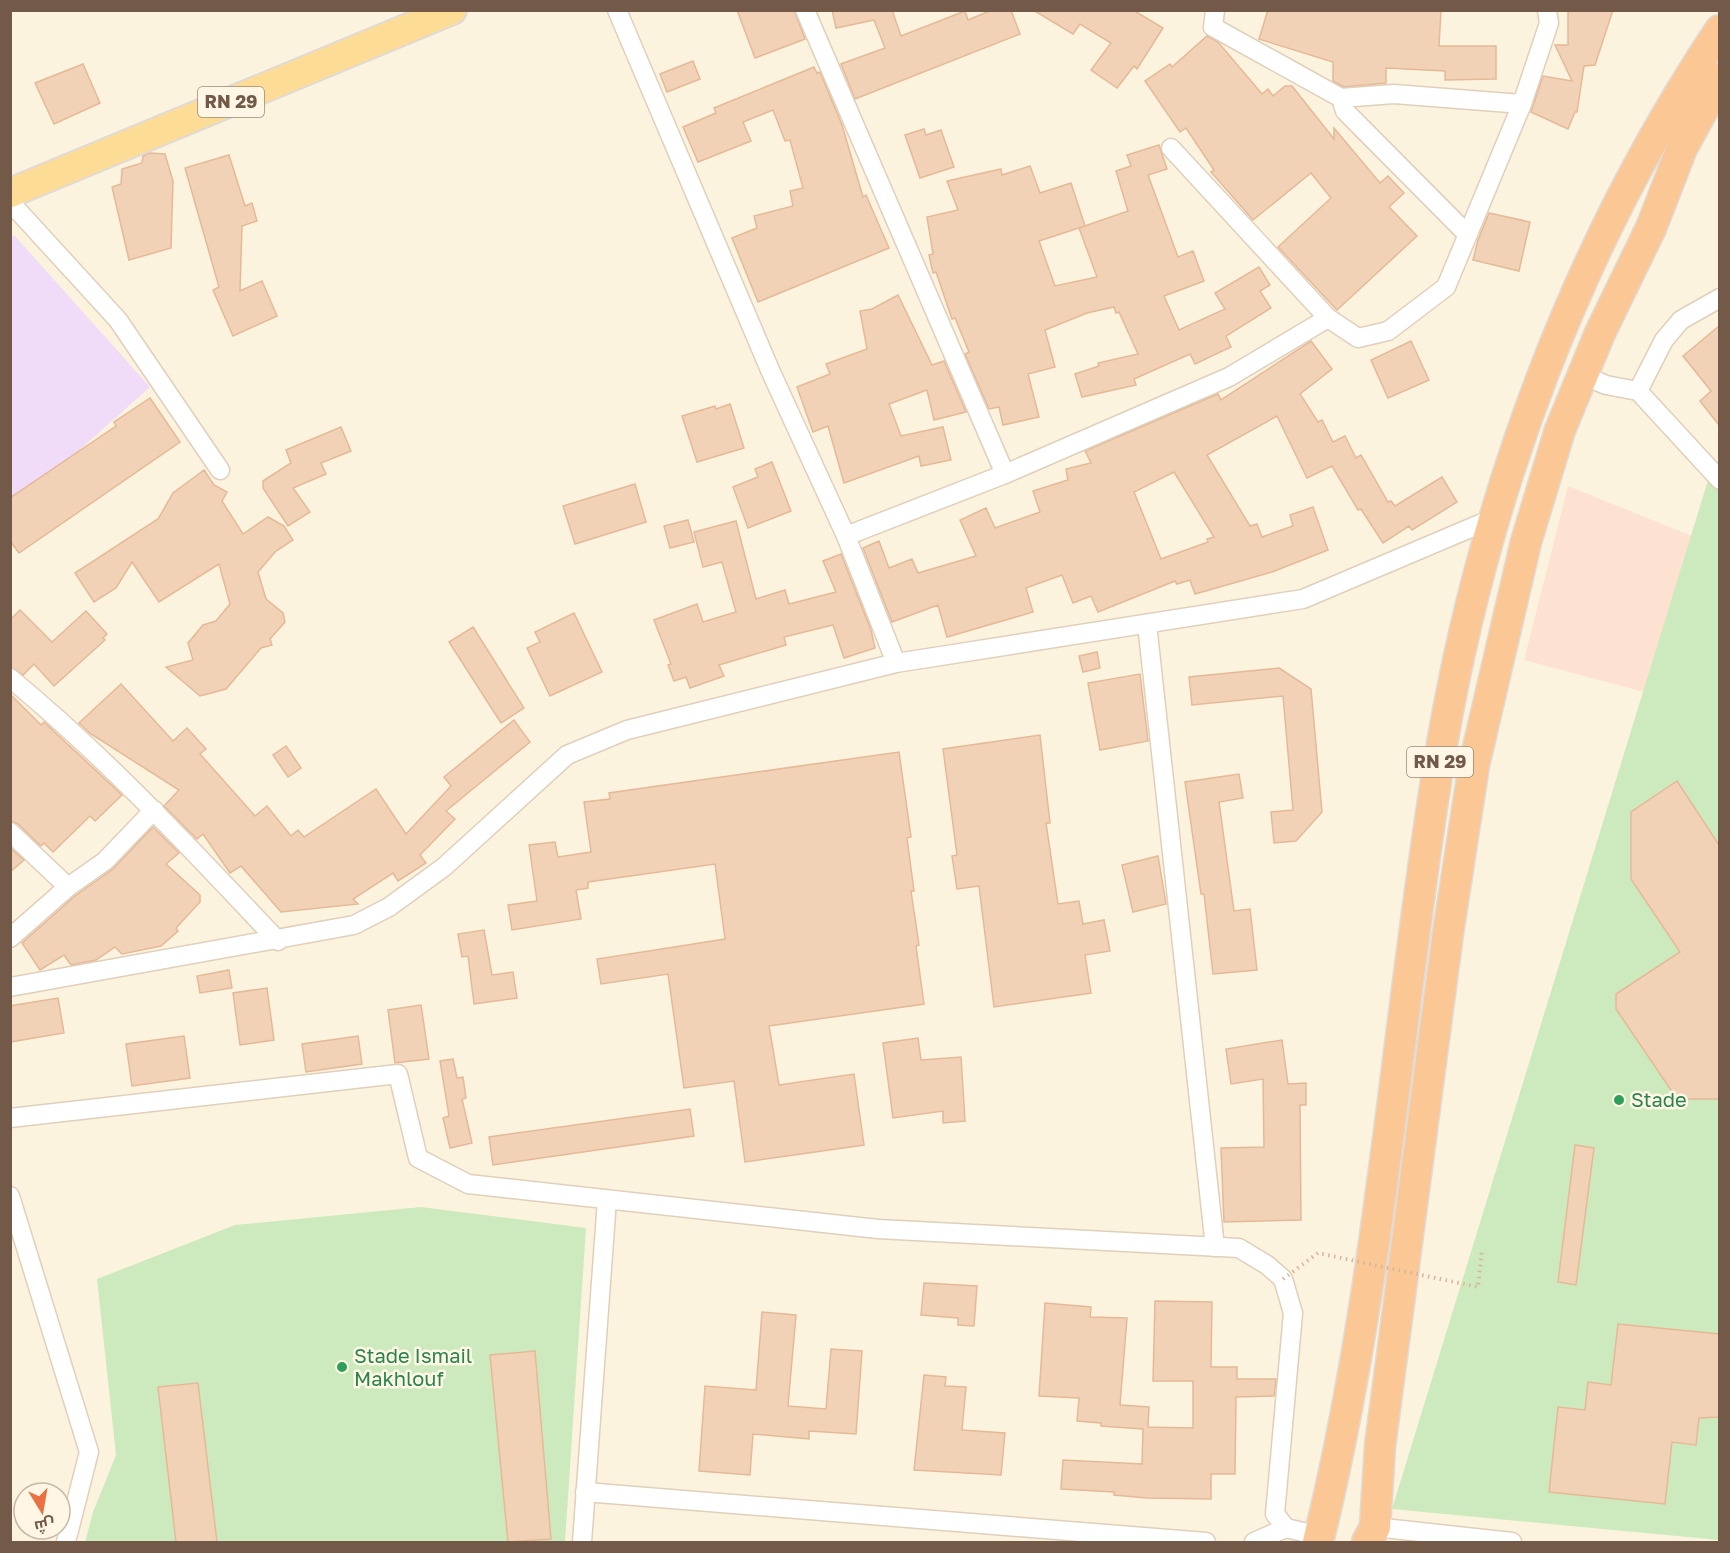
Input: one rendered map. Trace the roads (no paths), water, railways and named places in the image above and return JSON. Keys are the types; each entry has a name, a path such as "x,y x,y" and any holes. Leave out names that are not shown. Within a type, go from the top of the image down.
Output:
{"highway":[{"name":"RN 29","path":"1319,1539 1339,1456 1373,1265 1416,915 1442,746 1494,518 1524,422 1575,298 1628,186 1682,86 1719,30"},
{"name":"RN 29","path":"1371,1535 1380,1446 1448,933 1474,765 1526,542 1560,430 1651,228 1682,148 1719,79"}],"main road":[{"name":"RN 29","path":"10,193 452,10"}],"street":[{"path":"617,10 770,370 846,536 896,663"},
{"path":"805,10 1005,474"},
{"path":"1215,10 1213,27 1341,98 1394,94 1522,104"},
{"path":"1171,148 1328,318 1358,338 1388,331 1446,287 1522,104 1550,23 1547,10"},
{"path":"1341,98 1345,111 1467,234"},
{"path":"10,202 118,320 220,470"},
{"path":"1638,391 1664,340 1681,320 1719,297"},
{"path":"846,536 1005,474 1229,377 1328,318"},
{"path":"1583,375 1606,384 1638,391 1719,480"},
{"path":"10,987 278,941 354,925 389,907 444,867 567,755 627,730 896,663 1303,599 1494,518"},
{"path":"1147,624 1215,1247"},
{"path":"10,678 62,721 154,810 278,941"},
{"path":"10,938 68,887 105,861 154,810"},
{"path":"10,832 68,887"},
{"path":"10,1118 398,1074 418,1158 468,1184 878,1229 1239,1248 1267,1265 1283,1279 1293,1313 1275,1514 1286,1528 1319,1539"},
{"path":"10,1196 89,1452 66,1542"},
{"path":"582,1542 607,1200"},
{"path":"585,1492 1206,1542"},
{"path":"1254,1542 1286,1528"},
{"path":"1371,1535 1512,1542"}],"place":[{"name":"Stade","path":"1619,1100"},
{"name":"Stade Ismail Makhlouf","path":"342,1367"}]}
